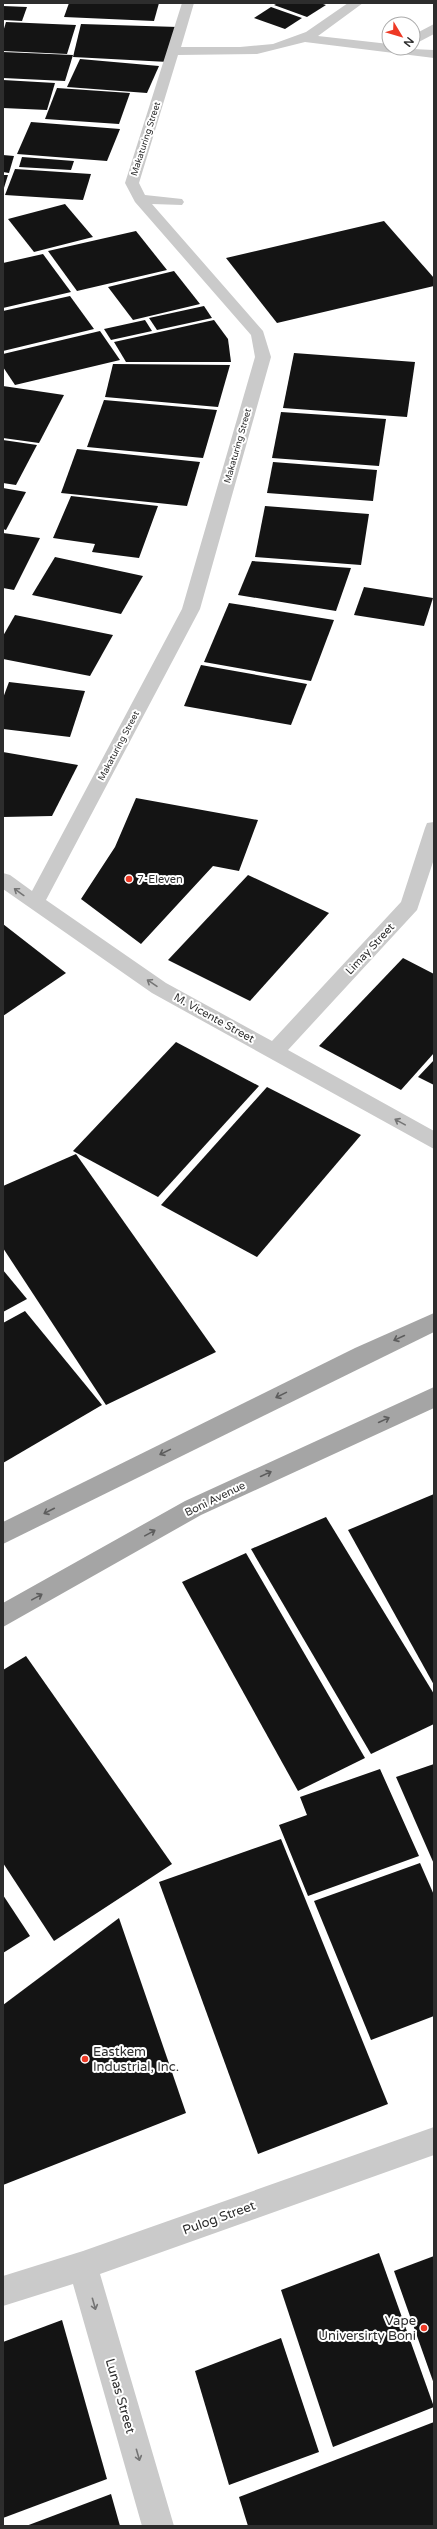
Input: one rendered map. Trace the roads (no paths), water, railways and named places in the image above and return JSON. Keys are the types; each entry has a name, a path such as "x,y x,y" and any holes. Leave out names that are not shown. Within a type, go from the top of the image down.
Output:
{"main road":[{"path":"3,1534 363,1354 434,1322"},
{"name":"Boni Avenue","path":"3,1616 193,1508 434,1397"}],"street":[{"name":"Makaturing Street","path":"36,903 191,609 263,357 258,334 140,199 132,183 188,3"},
{"path":"174,52 266,49 304,38 357,3"},
{"path":"421,36 434,28"},
{"path":"304,38 381,47"},
{"path":"421,52 434,54"},
{"path":"140,199 177,202"},
{"name":"Limay Street","path":"275,1051 410,906 434,828"},
{"name":"M. Vicente Street","path":"3,880 159,988 275,1051 434,1141"},
{"name":"Pulog Street","path":"3,2291 83,2266 434,2141"},
{"name":"Lunas Street","path":"83,2266 158,2526"}],"place":[{"name":"7-Eleven","path":"129,879"},
{"name":"Eastkem Industrial, Inc.","path":"85,2059"},
{"name":"Vape Universirty Boni","path":"424,2328"}]}
